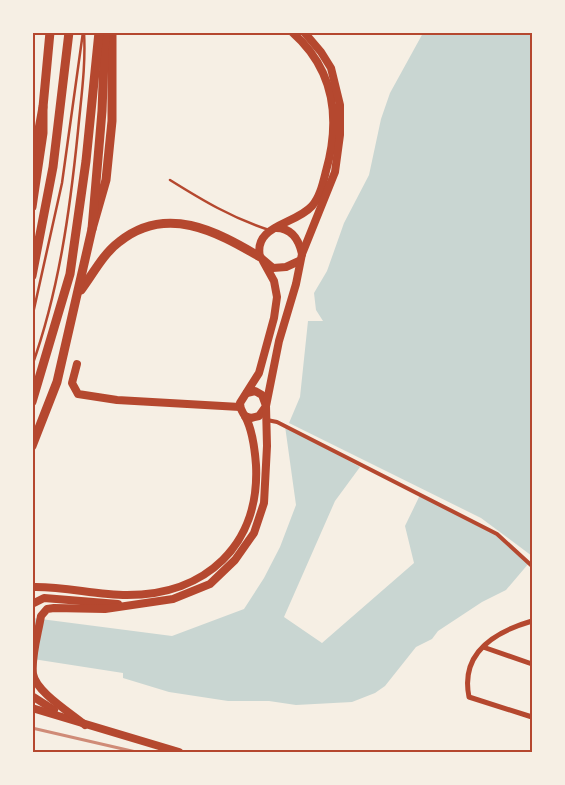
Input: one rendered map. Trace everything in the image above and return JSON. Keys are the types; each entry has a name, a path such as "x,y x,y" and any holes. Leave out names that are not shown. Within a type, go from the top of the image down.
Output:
{"main road":[{"path":"32,276 53,167 69,32"},
{"path":"32,402 70,274 87,152 99,32"},
{"path":"32,446 57,382 92,229 102,111 105,32"},
{"path":"92,229 103,197 110,153 112,32"},
{"path":"32,586 95,594 148,594 166,591 189,582 222,561 241,538 251,518 255,493 256,464 245,416 240,408 241,399 259,374 274,318 277,297 274,281 262,259 259,244 263,236 272,229 302,214 313,205 325,175 331,153 333,130 330,88 319,63 292,32"},
{"path":"85,725 42,689 34,679 33,666 41,616 47,609 54,608 105,609 137,606 173,599 210,584 236,560 254,533 264,504 266,406 279,341 296,284 301,258 335,172 340,135 340,105 331,68 321,52 304,32"},
{"path":"32,168 43,107 50,33"},
{"path":"32,207 43,133 43,107"},
{"path":"79,292 104,256 119,241 138,231 163,224 184,224 209,229 262,259 273,268 280,268 301,258"},
{"path":"272,229 291,233 298,242 301,258"},
{"path":"76,364 72,383 78,394 117,400 240,408"},
{"path":"247,392 255,391 262,395 266,406"},
{"path":"245,416 251,418 259,416 266,406"},
{"path":"32,604 44,598 137,606"},
{"path":"32,696 44,706 85,725"},
{"path":"32,708 179,752"}],"street":[{"path":"267,420 285,426 497,534 532,566"},
{"path":"532,621 510,628 483,647 469,666 466,682 469,697 532,717"},
{"path":"483,647 532,664"}],"lane":[{"path":"32,318 62,183 84,32"},
{"path":"32,366 53,293 67,219 85,65 84,32"},
{"path":"170,180 238,220 272,229"}],"shaded area":[{"path":"423,33 532,33 532,556 481,518 289,423 300,397 308,321 323,321 316,310 314,293 327,271 344,223 369,175 381,119 390,93"},
{"path":"285,426 360,467 335,501 284,617 322,643 414,563 405,526 420,495 497,534 529,563 506,590 482,602 438,631 432,639 416,647 385,686 375,693 352,702 296,705 269,701 228,701 169,692 123,678 123,673 33,659 33,618 172,636 244,609 264,578 280,547 296,505"}],"railway":[{"path":"32,728 136,752"}]}
